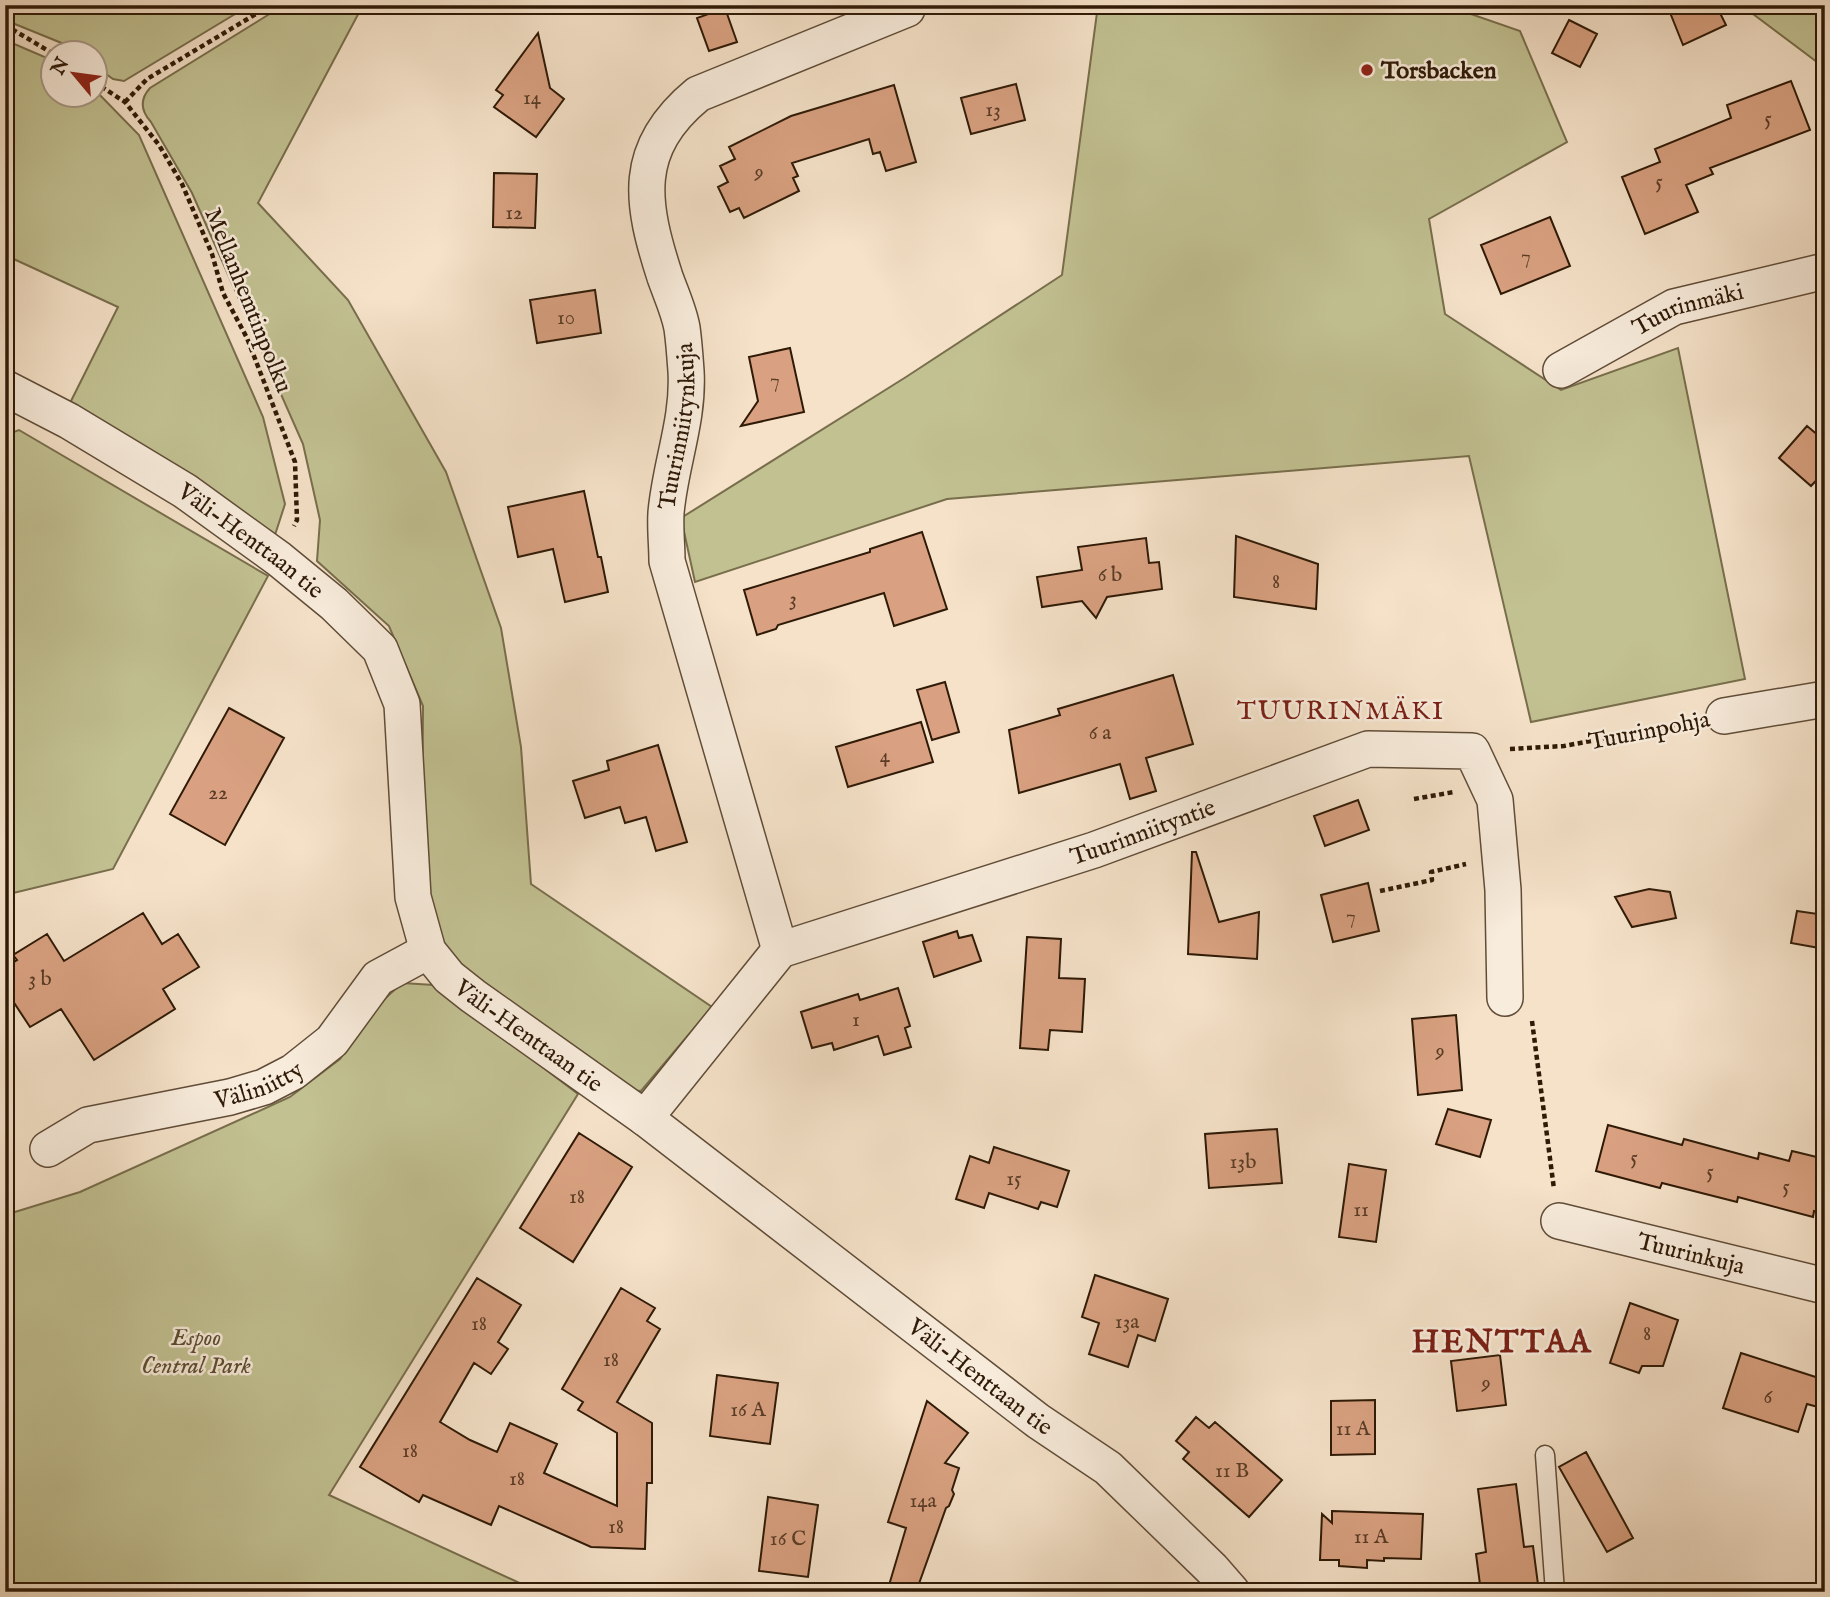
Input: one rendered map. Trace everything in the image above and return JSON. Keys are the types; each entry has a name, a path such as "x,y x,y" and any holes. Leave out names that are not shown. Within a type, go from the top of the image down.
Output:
{"street":[{"name":"Tuurinniitynkuja","path":"780,950 667,561 666,513 683,424 686,373 682,327 654,241 646,201 648,172 653,151 663,131 679,110 698,94 907,9"},
{"name":"Tuurinmäki","path":"1561,370 1674,307 1825,271"},
{"name":"Väli-Henttaan tie","path":"5,388 69,421 185,491 279,559 334,604 380,649 402,704 413,897 428,951 449,977 645,1118 1038,1421 1108,1468 1212,1569 1232,1592"},
{"name":"Tuurinpohja","path":"1724,716 1825,699"},
{"name":"Tuurinniityntie","path":"780,950 1094,850 1368,749 1472,751"},
{"path":"1472,751 1495,800 1503,890 1505,998"},
{"path":"645,1118 780,950"},
{"name":"Väliniitty","path":"48,1149 88,1125 230,1097 264,1087 293,1072 332,1041 378,978 428,951"},
{"name":"Tuurinkuja","path":"1559,1221 1825,1286"}],"lane":[{"path":"1545,1455 1555,1592"}],"path":[{"path":"125,102 147,79 271,5"},
{"path":"5,25 38,45"},
{"name":"Mellanhemtinpolku","path":"108,91 125,102 159,145 182,184 212,254 223,293 247,338 295,462 297,520 279,559"},
{"name":"Tuurinpohja","path":"1472,751 1564,746 1724,716"},
{"path":"1414,799 1457,791 1459,803"},
{"path":"1380,891 1433,880 1431,872 1472,863"},
{"path":"1505,998 1530,1009 1559,1221"}],"green space":[{"path":"5,5 250,5 124,81 108,75 108,38 49,38 5,20"},
{"path":"284,5 363,5 258,203 348,300 446,472 501,628 521,747 531,884 712,1007 641,1091 623,1090 473,979 435,935 422,860 423,706 389,626 317,561 320,520 303,444 192,193 143,110 144,97 150,88"},
{"path":"1098,5 1445,5 1520,31 1567,142 1429,219 1445,314 1561,390 1678,348 1745,679 1531,722 1469,456 947,499 695,582 681,518 906,377 1062,275"},
{"path":"1741,5 1825,5 1825,68"},
{"path":"5,40 38,54 38,108 108,108 108,103 139,135 263,417 285,504 274,538 68,407 118,307 5,255"},
{"path":"19,430 268,576 113,869 5,895 5,435"},
{"name":"Espoo Central Park","path":"402,983 434,985 578,1094 329,1495 539,1592 5,1592 5,1215 80,1192 290,1097 340,1059 379,1004"}],"building":[{"path":"1667,5 1716,5 1726,25 1683,45"},
{"path":"725,8 737,42 709,51 697,18"},
{"path":"1569,20 1597,34 1580,67 1552,53"},
{"path":"538,33 550,88 564,99 536,137 494,107 503,95 496,90"},
{"path":"1791,81 1810,130 1710,168 1713,174 1686,185 1698,212 1645,234 1622,177 1660,162 1655,149 1731,118 1727,105"},
{"path":"1016,84 1025,120 971,134 961,98"},
{"path":"894,85 916,162 886,171 880,152 873,154 869,139 792,163 798,176 793,178 799,191 744,218 739,208 730,212 718,187 728,182 720,166 735,159 729,147 791,116"},
{"path":"494,173 537,174 535,228 493,227"},
{"path":"1550,217 1570,266 1501,294 1481,245"},
{"path":"595,290 601,333 537,343 530,300"},
{"path":"790,348 804,412 741,426 758,401 749,357"},
{"path":"1807,426 1825,441 1825,471 1811,486 1779,458"},
{"path":"584,491 608,592 565,602 553,549 518,557 508,507"},
{"path":"922,532 947,609 894,626 884,593 778,625 776,629 757,635 744,590 870,552 870,549"},
{"path":"1236,536 1318,564 1316,609 1234,597"},
{"path":"1146,538 1149,563 1159,562 1162,589 1107,597 1096,618 1082,601 1042,607 1037,577 1082,570 1078,547"},
{"path":"1173,675 1193,744 1146,758 1156,791 1130,799 1120,764 1019,793 1009,730 1060,715 1058,709"},
{"path":"945,682 959,732 932,740 917,690"},
{"path":"229,708 284,738 225,845 170,814"},
{"path":"921,722 933,762 848,787 836,747"},
{"path":"658,745 687,842 656,851 646,817 625,823 620,807 585,818 573,781 609,770 607,761"},
{"path":"1358,800 1369,830 1325,846 1314,816"},
{"path":"1192,852 1196,852 1219,922 1259,912 1257,959 1188,954"},
{"path":"1368,883 1379,931 1333,942 1321,895"},
{"path":"1649,889 1670,892 1676,918 1632,927 1615,897"},
{"path":"1797,911 1825,915 1825,949 1791,943"},
{"path":"143,913 162,944 178,934 199,967 163,989 175,1009 94,1060 61,1009 30,1027 5,989 5,968 17,960 13,955 47,934 64,961"},
{"path":"957,931 959,938 972,935 981,961 934,977 923,942"},
{"path":"1027,937 1061,939 1059,978 1085,979 1082,1032 1050,1030 1048,1050 1020,1048"},
{"path":"898,988 910,1026 905,1028 911,1047 884,1055 878,1036 834,1050 832,1043 812,1048 801,1012 858,994 860,1000"},
{"path":"1456,1015 1462,1090 1418,1095 1412,1019"},
{"path":"1448,1109 1491,1120 1480,1157 1436,1144"},
{"path":"1608,1125 1682,1145 1684,1139 1758,1159 1759,1153 1789,1161 1792,1151 1825,1159 1825,1214 1814,1211 1813,1217 1738,1197 1737,1202 1662,1183 1660,1188 1596,1171"},
{"path":"1277,1129 1282,1183 1209,1188 1205,1134"},
{"path":"579,1133 632,1167 573,1262 520,1228"},
{"path":"994,1147 1069,1171 1057,1207 1041,1202 1038,1209 989,1193 984,1208 956,1199 970,1156 989,1163"},
{"path":"1349,1164 1386,1170 1376,1242 1339,1237"},
{"path":"1095,1275 1168,1299 1155,1341 1138,1335 1128,1367 1089,1354 1099,1323 1082,1317"},
{"path":"477,1278 521,1305 498,1342 508,1349 491,1374 474,1363 440,1422 497,1452 510,1423 557,1444 544,1473 617,1506 617,1433 578,1410 583,1402 562,1389 621,1288 655,1308 647,1321 660,1329 617,1402 652,1423 652,1483 647,1483 645,1549 591,1547 499,1506 491,1525 423,1495 419,1502 360,1467"},
{"path":"1630,1303 1678,1320 1663,1366 1642,1366 1639,1373 1610,1363"},
{"path":"1741,1353 1825,1380 1825,1409 1807,1404 1798,1432 1723,1408"},
{"path":"1500,1355 1506,1405 1457,1411 1451,1361"},
{"path":"717,1375 778,1383 770,1444 710,1436"},
{"path":"1375,1400 1375,1454 1331,1455 1331,1401"},
{"path":"927,1401 968,1433 945,1463 959,1468 952,1490 954,1494 946,1508 916,1592 887,1592 906,1528 888,1522"},
{"path":"1196,1417 1209,1428 1215,1422 1282,1480 1249,1517 1183,1459 1189,1452 1176,1441"},
{"path":"1586,1452 1633,1538 1607,1552 1559,1467"},
{"path":"1516,1484 1524,1547 1533,1546 1539,1592 1481,1592 1476,1554 1486,1552 1478,1489"},
{"path":"768,1497 818,1505 808,1577 759,1571"},
{"path":"1332,1511 1423,1514 1421,1559 1367,1560 1367,1568 1339,1566 1339,1560 1320,1560 1322,1514 1332,1523"}],"place":[{"name":"Torsbacken","path":"1367,70"}],"district":[{"name":"TUURINMÄKI","path":"1341,710"},
{"name":"HENTTAA","path":"1502,1341"}]}
